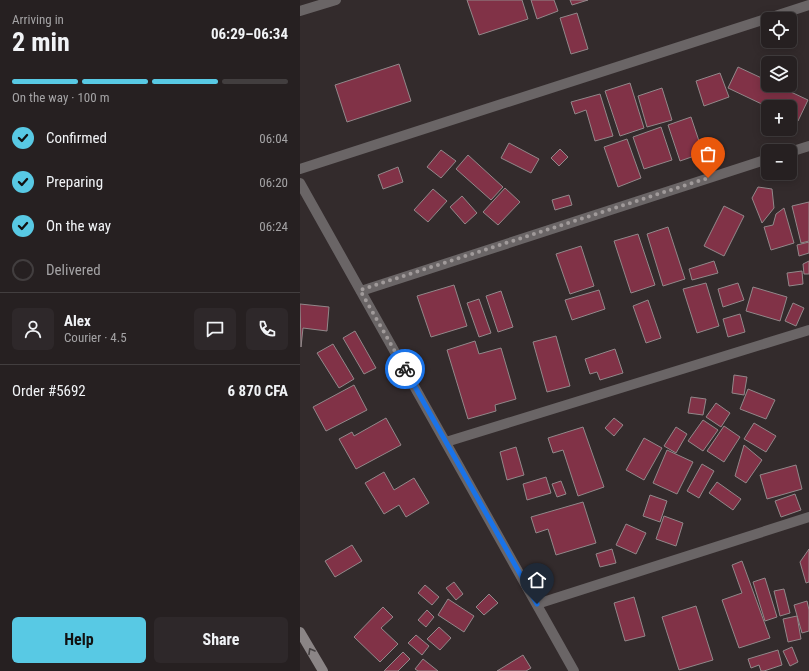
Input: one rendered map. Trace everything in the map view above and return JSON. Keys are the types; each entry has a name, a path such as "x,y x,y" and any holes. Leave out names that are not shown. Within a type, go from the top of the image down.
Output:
{"main road":[{"path":"300,632 323,671"}],"street":[{"path":"300,11 336,0"},
{"path":"300,169 809,5"},
{"path":"797,150 809,146"},
{"path":"360,290 761,161"},
{"path":"300,183 574,671"},
{"path":"446,442 809,330"},
{"path":"537,604 809,517"}],"building":[{"path":"467,0 522,0 528,19 479,35"},
{"path":"531,0 554,0 558,11 537,19"},
{"path":"570,0 588,0 572,5"},
{"path":"577,13 588,49 571,54 560,18"},
{"path":"399,64 411,101 347,122 335,85"},
{"path":"738,67 761,78 761,92 791,92 808,100 798,121 797,100 761,100 761,104 728,88"},
{"path":"720,73 729,97 704,106 696,81"},
{"path":"630,83 644,128 620,136 605,91"},
{"path":"662,88 672,120 647,127 638,96"},
{"path":"600,94 613,136 595,141 586,110 575,114 571,102"},
{"path":"691,117 703,153 680,161 668,125"},
{"path":"661,127 672,160 644,169 633,137"},
{"path":"627,139 641,178 618,187 604,147"},
{"path":"509,143 539,159 531,173 501,158"},
{"path":"560,149 568,157 559,166 551,158"},
{"path":"441,150 456,161 441,178 427,167"},
{"path":"468,155 503,187 491,200 456,169"},
{"path":"398,167 403,182 383,189 378,175"},
{"path":"758,187 772,189 774,208 762,223 752,198"},
{"path":"505,188 520,202 498,225 483,212"},
{"path":"433,189 447,201 428,222 414,210"},
{"path":"569,195 572,205 555,210 552,200"},
{"path":"462,196 477,213 465,224 450,207"},
{"path":"809,202 809,241 801,243 792,206"},
{"path":"724,206 744,216 724,256 704,246"},
{"path":"784,208 794,243 771,250 764,227 773,225 776,214"},
{"path":"668,227 685,279 663,286 647,234"},
{"path":"638,234 655,285 631,293 614,241"},
{"path":"809,242 809,253 799,256 797,245"},
{"path":"581,246 594,286 570,294 556,254"},
{"path":"714,261 718,273 692,280 689,269"},
{"path":"809,261 809,274 804,274 803,264"},
{"path":"802,271 803,284 789,286 787,273"},
{"path":"706,283 719,326 697,333 683,289"},
{"path":"738,283 744,300 723,307 718,289"},
{"path":"454,285 467,326 431,337 417,296"},
{"path":"753,287 787,297 780,321 746,311"},
{"path":"599,290 605,309 572,320 565,300"},
{"path":"501,291 513,327 498,332 486,296"},
{"path":"479,299 491,333 479,337 467,303"},
{"path":"648,300 661,338 646,343 633,306"},
{"path":"793,303 804,308 796,326 785,321"},
{"path":"300,304 329,307 327,331 303,328 301,347"},
{"path":"740,314 745,332 728,337 723,319"},
{"path":"355,331 376,368 364,374 343,338"},
{"path":"556,336 570,386 547,392 533,342"},
{"path":"475,341 479,354 501,348 516,399 495,405 496,411 468,419 447,350"},
{"path":"333,344 354,379 339,388 317,353"},
{"path":"615,349 623,373 600,380 597,372 590,374 585,359"},
{"path":"734,375 747,377 744,395 732,393"},
{"path":"354,385 367,410 326,431 313,407"},
{"path":"748,389 775,400 766,419 740,409"},
{"path":"691,397 706,399 703,415 688,413"},
{"path":"716,403 730,413 721,427 706,417"},
{"path":"386,418 401,445 356,469 339,439 352,432 354,436"},
{"path":"614,418 623,425 614,436 605,428"},
{"path":"703,420 718,430 703,451 688,441"},
{"path":"754,423 776,436 766,452 744,439"},
{"path":"724,426 740,437 724,462 707,451"},
{"path":"583,427 604,487 578,496 563,450 553,453 548,438"},
{"path":"676,427 687,434 676,453 664,446"},
{"path":"644,438 662,448 644,480 626,470"},
{"path":"744,445 762,460 746,483 735,476"},
{"path":"516,447 524,475 507,480 500,452"},
{"path":"667,450 693,462 677,494 653,483"},
{"path":"702,464 714,471 699,498 687,491"},
{"path":"796,465 802,489 767,499 760,475"},
{"path":"384,472 394,490 414,478 429,503 406,517 399,505 384,514 365,483"},
{"path":"546,477 551,493 527,500 523,484"},
{"path":"561,481 566,494 557,497 552,484"},
{"path":"717,482 741,499 733,510 709,493"},
{"path":"795,494 801,510 781,517 775,501"},
{"path":"650,495 667,501 660,522 643,516"},
{"path":"583,502 596,543 556,555 548,529 536,533 531,517"},
{"path":"664,516 683,523 676,546 656,539"},
{"path":"626,524 646,533 636,554 616,545"},
{"path":"352,545 362,561 335,577 325,561"},
{"path":"612,549 616,563 600,567 596,554"},
{"path":"809,549 809,582 806,583 800,562"},
{"path":"742,561 770,638 739,648 722,600 742,593 732,565"},
{"path":"765,578 777,617 765,621 753,582"},
{"path":"454,582 463,594 456,600 446,588"},
{"path":"425,585 439,597 432,605 418,593"},
{"path":"784,589 790,613 780,616 774,591"},
{"path":"489,594 498,603 484,615 476,607"},
{"path":"634,597 645,636 625,641 614,603"},
{"path":"448,599 474,616 464,632 438,615"},
{"path":"807,601 809,610 809,631 802,633 794,605"},
{"path":"696,606 713,660 679,670 662,617"},
{"path":"383,607 393,617 381,628 398,644 380,662 354,637"},
{"path":"427,610 434,617 426,627 418,620"},
{"path":"797,616 801,639 788,642 783,619"},
{"path":"439,627 451,638 440,650 427,639"},
{"path":"416,635 429,646 422,655 408,643"},
{"path":"792,647 798,662 790,666 783,651"},
{"path":"778,650 782,665 764,671 761,671 759,665 751,668 748,659"},
{"path":"403,652 410,659 398,671 384,671"},
{"path":"523,655 531,668 526,671 497,671"},
{"path":"423,659 438,671 418,671 415,669"}],"way so far":[{"path":"405,369 360,290 708,178"}],"route":[{"path":"405,369 537,604"}]}
